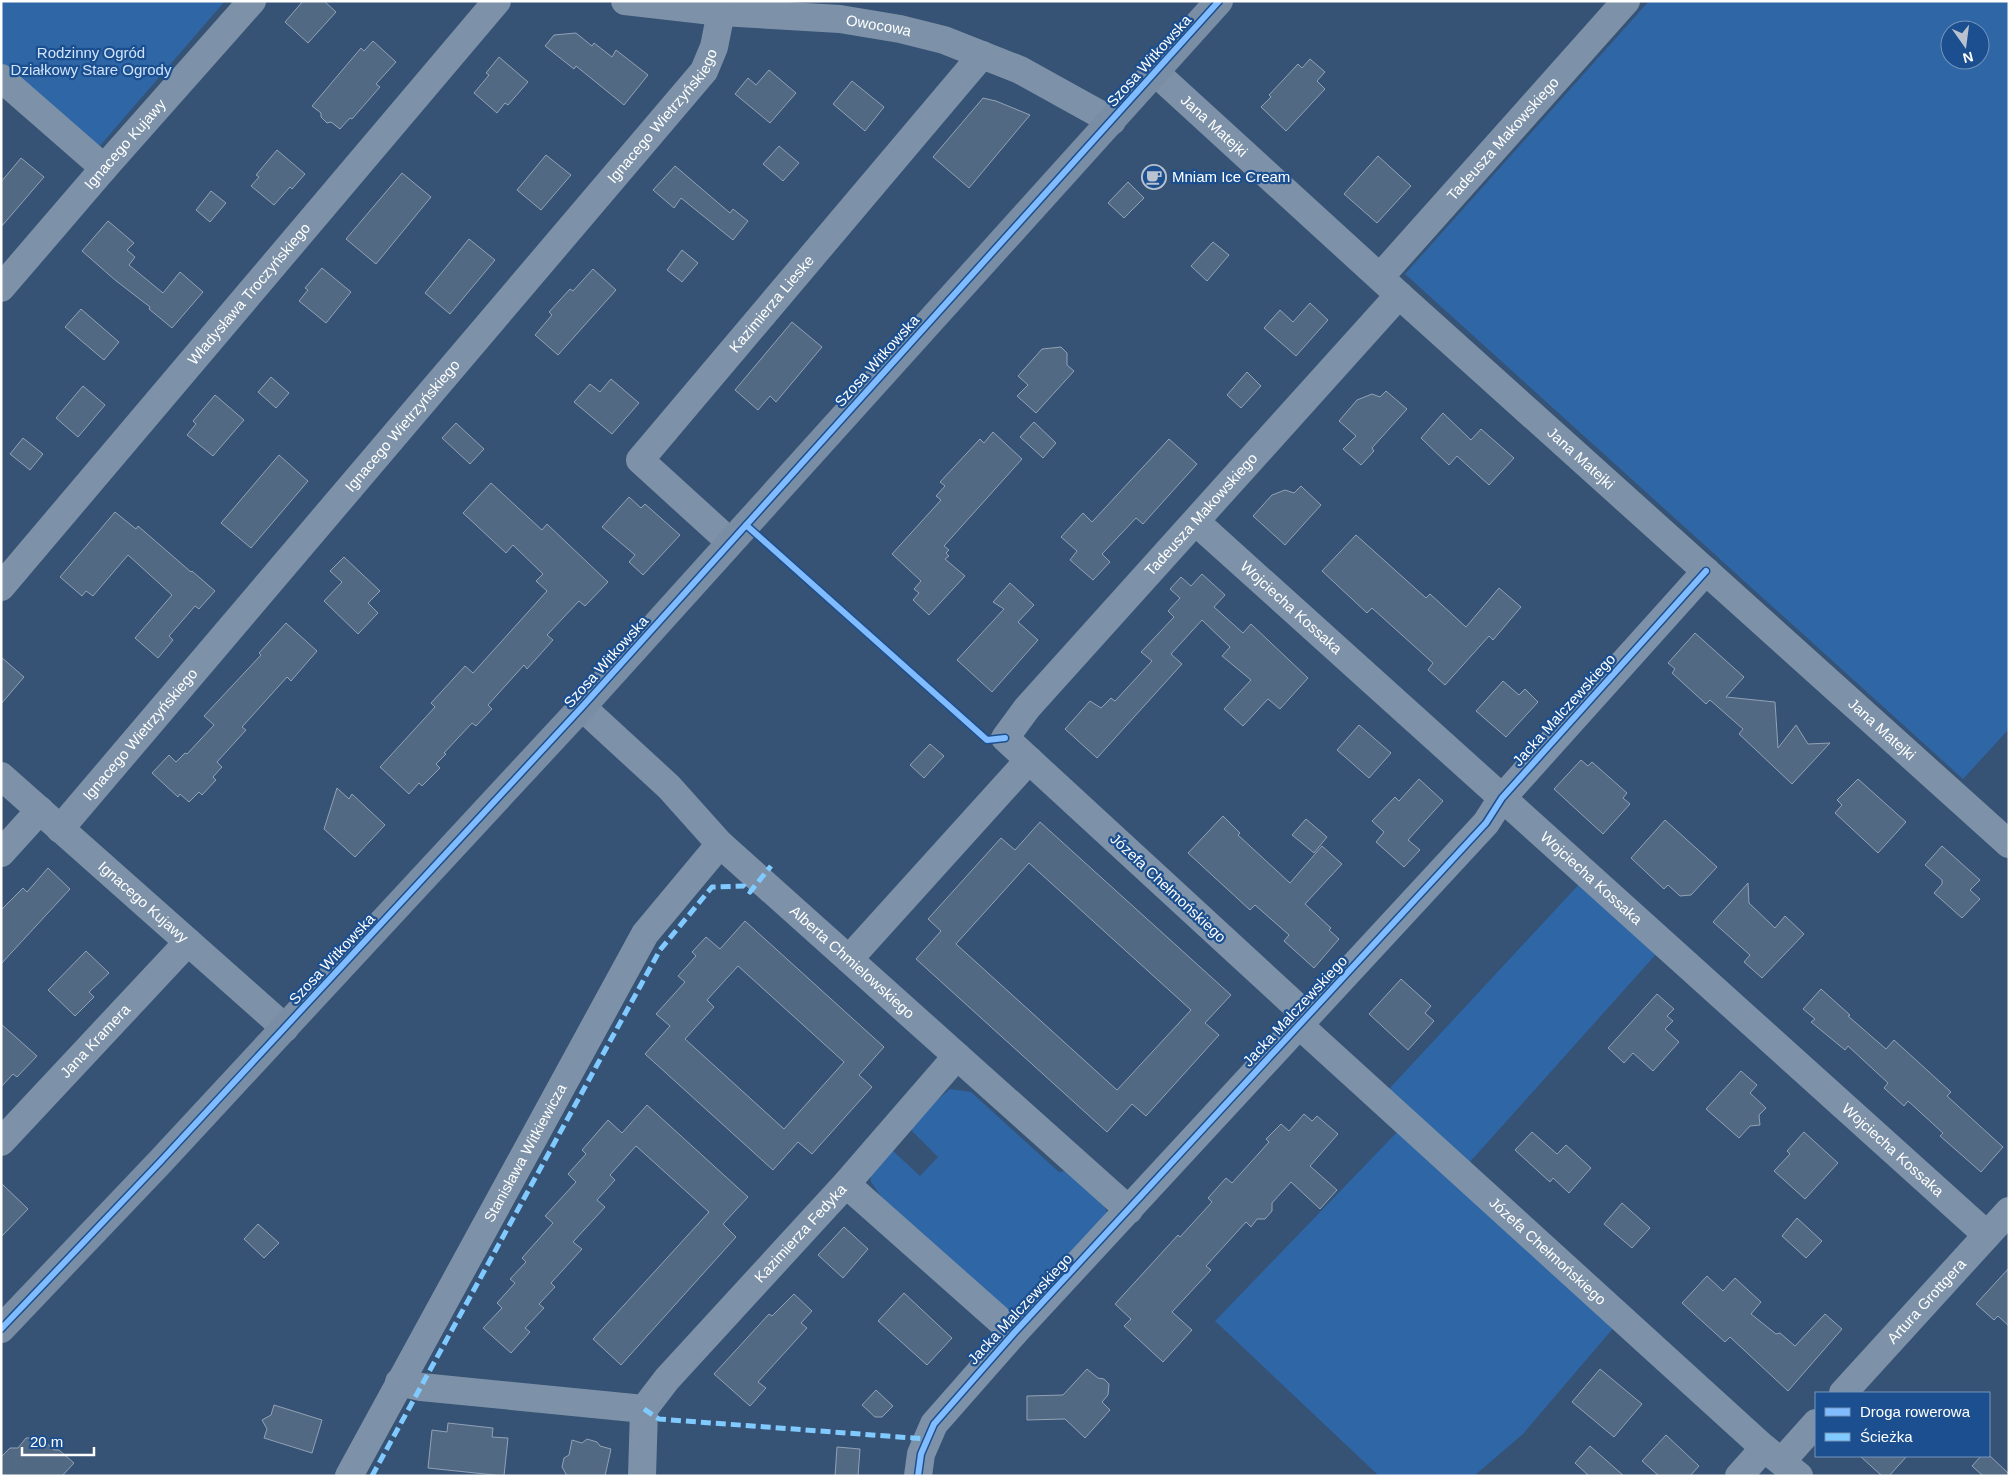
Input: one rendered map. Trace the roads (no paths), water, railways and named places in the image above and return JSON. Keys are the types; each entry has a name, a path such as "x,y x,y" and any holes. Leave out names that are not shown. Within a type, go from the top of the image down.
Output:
{"street":[{"name":"Ignacego Kujawy","path":"1,288 252,1"},
{"name":"Władysława Troczyńskiego","path":"1,587 497,1"},
{"name":"Owocowa","path":"626,1 721,12 840,19 900,29 944,40 1020,70 1112,121"},
{"name":"Szosa Witkowska","path":"1,1329 285,1028 582,708 1219,1"},
{"name":"Tadeusza Makowskiego","path":"1006,738 1027,708 1196,522 1626,1"},
{"name":"Ignacego Wietrzyńskiego","path":"60,828 704,71 714,47 721,12"},
{"name":"Kazimierza Lieske","path":"730,542 640,460 982,54"},
{"name":"Jana Matejki","path":"1155,72 2009,844"},
{"path":"1,78 104,168"},
{"name":"Wojciecha Kossaka","path":"1196,522 1987,1235"},
{"name":"Jacka Malczewskiego","path":"918,1476 921,1454 934,1424 1014,1333 1486,823 1502,798 1706,571"},
{"name":"Alberta Chmielowskiego","path":"582,708 670,787 720,844 1129,1210"},
{"name":"Józefa Chełmońskiego","path":"1006,738 1303,1020 1782,1462"},
{"path":"849,959 1029,760"},
{"name":"Ignacego Kujawy","path":"1,776 285,1028"},
{"path":"1,853 40,810"},
{"name":"Stanisława Witkiewicza","path":"349,1476 645,934 720,844"},
{"name":"Jana Kramera","path":"1,1142 188,942"},
{"name":"Kazimierza Fedyka","path":"644,1409 667,1378 846,1184 958,1056"},
{"path":"846,1184 1014,1333"},
{"name":"Artura Grottgera","path":"1844,1392 2009,1210"},
{"path":"399,1382 421,1388 644,1409 642,1476"},
{"path":"1739,1476 1782,1462 1815,1424"}],"place":[{"name":"Mniam Ice Cream","path":"1154,177"}],"park label":[{"name":"Rodzinny Ogród Działkowy Stare Ogrody","path":"91,62"}]}
